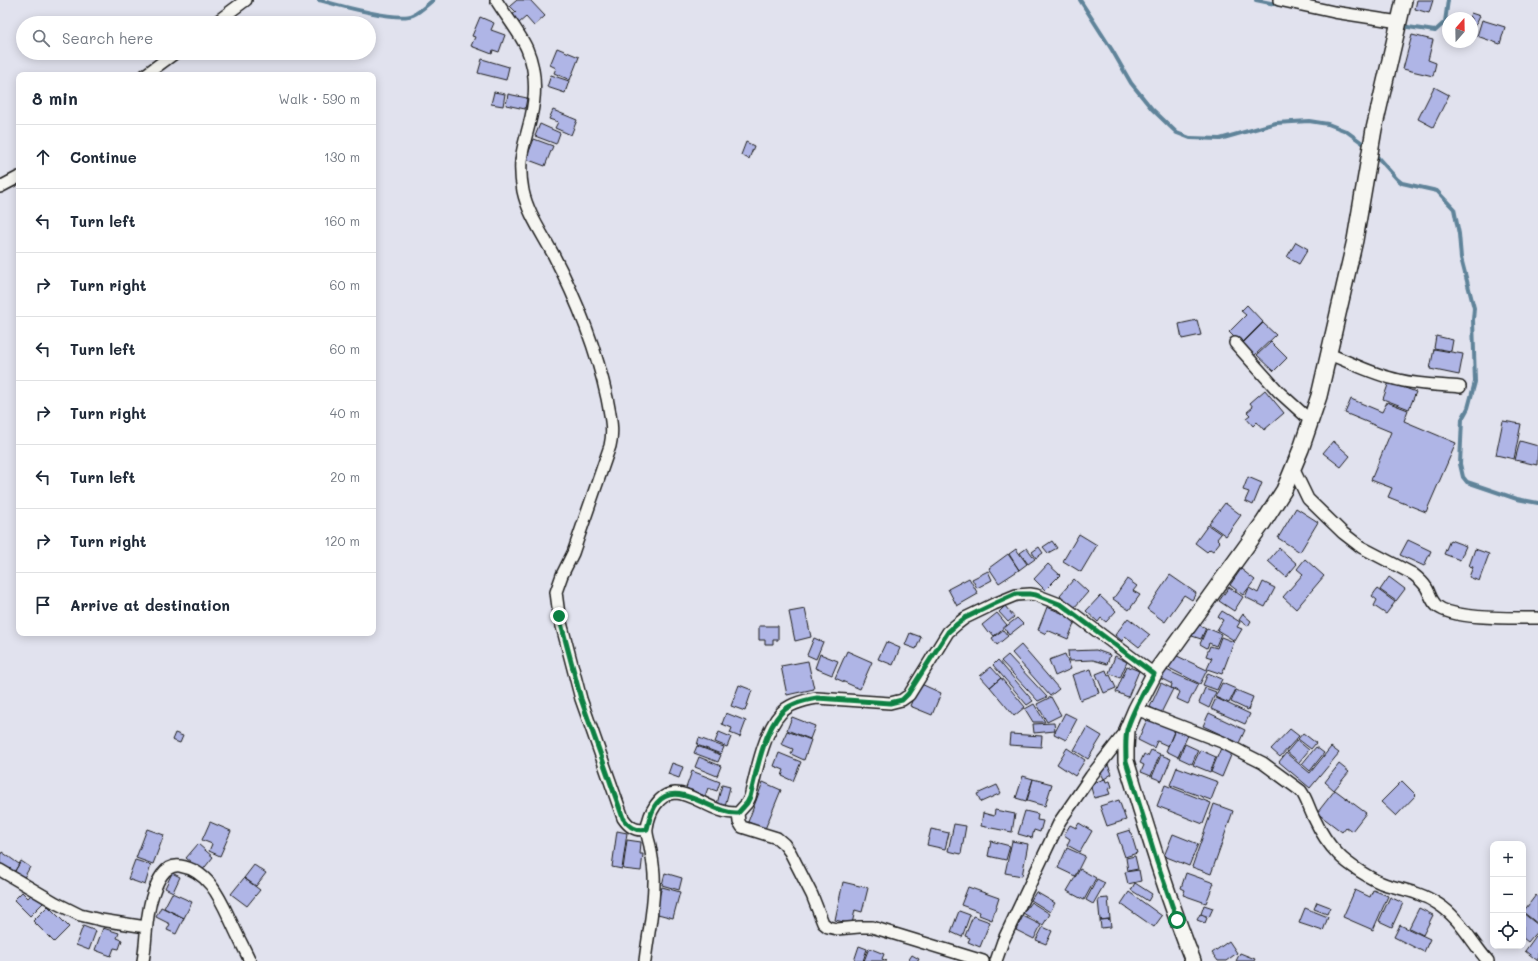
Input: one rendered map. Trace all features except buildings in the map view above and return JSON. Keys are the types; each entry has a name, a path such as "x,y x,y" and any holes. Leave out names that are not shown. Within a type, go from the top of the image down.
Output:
{"main road":[{"path":"1193,961 1157,862 1126,761 1127,730 1154,674 1263,523 1284,490 1293,468 1319,396 1329,354 1355,240 1374,129 1404,0"}],"street":[{"path":"224,16 246,0"},
{"path":"496,0 526,47 533,70 534,100 520,159 520,173 523,193 529,210 587,326 601,368 612,430 610,446 573,553 559,582 556,592 559,616 581,699 623,818 632,829 642,831 647,829"},
{"path":"1280,0 1334,12 1399,22"},
{"path":"149,72 165,60"},
{"path":"0,187 16,179"},
{"path":"1235,343 1279,392 1310,421"},
{"path":"1329,354 1376,374 1398,380 1420,384 1460,387"},
{"path":"1293,468 1308,499 1328,520 1361,547 1420,579 1426,586 1433,602 1438,607 1446,611 1468,616 1490,618 1538,618"},
{"path":"644,961 654,882 652,857 647,829 652,812 657,802 670,794 680,794 722,812 731,814 738,813 750,797 768,735 781,712 806,700 817,698 890,703 902,700 908,694 948,632 956,625 980,611 1016,594 1036,595 1062,605 1154,674"},
{"path":"1136,709 1222,742 1263,763 1301,791 1305,796 1314,818 1324,836 1338,854 1356,868 1385,884 1423,895 1440,905 1458,923 1488,961"},
{"path":"996,961 1003,941 1060,821 1090,776 1127,730"},
{"path":"738,813 739,822 742,827 777,838 784,844 790,852 812,896 823,923 828,927 837,929 872,927 983,961"},
{"path":"143,961 146,927 152,895 163,872 168,868 176,866 186,867 197,873 207,881 218,894 250,961"},
{"path":"0,870 56,903 80,914 108,922 146,927"}],"waterway":[{"path":"319,0 381,15 405,17 416,14 433,0"},
{"path":"1080,0 1131,83 1152,109 1177,133 1190,138 1220,139 1276,123 1309,121 1328,124 1346,131 1368,147"},
{"path":"1256,0 1280,5"},
{"path":"1401,26 1435,31 1445,22 1448,0"},
{"path":"1373,152 1402,183 1437,191 1454,209 1459,234 1461,258 1474,308 1475,382 1468,408 1462,419 1460,464 1463,477 1467,482 1517,499 1538,503"}],"route":[{"path":"559,616 581,699 623,818 632,829 642,831 647,829 652,812 657,802 670,794 675,793 722,812 731,814 738,813 750,797 758,765 774,722 781,712 789,707 806,700 817,698 882,703 902,700 916,684 948,632 965,618 1016,594 1030,594 1053,600 1062,605 1154,674 1127,730 1126,761 1157,862 1177,920"}]}
